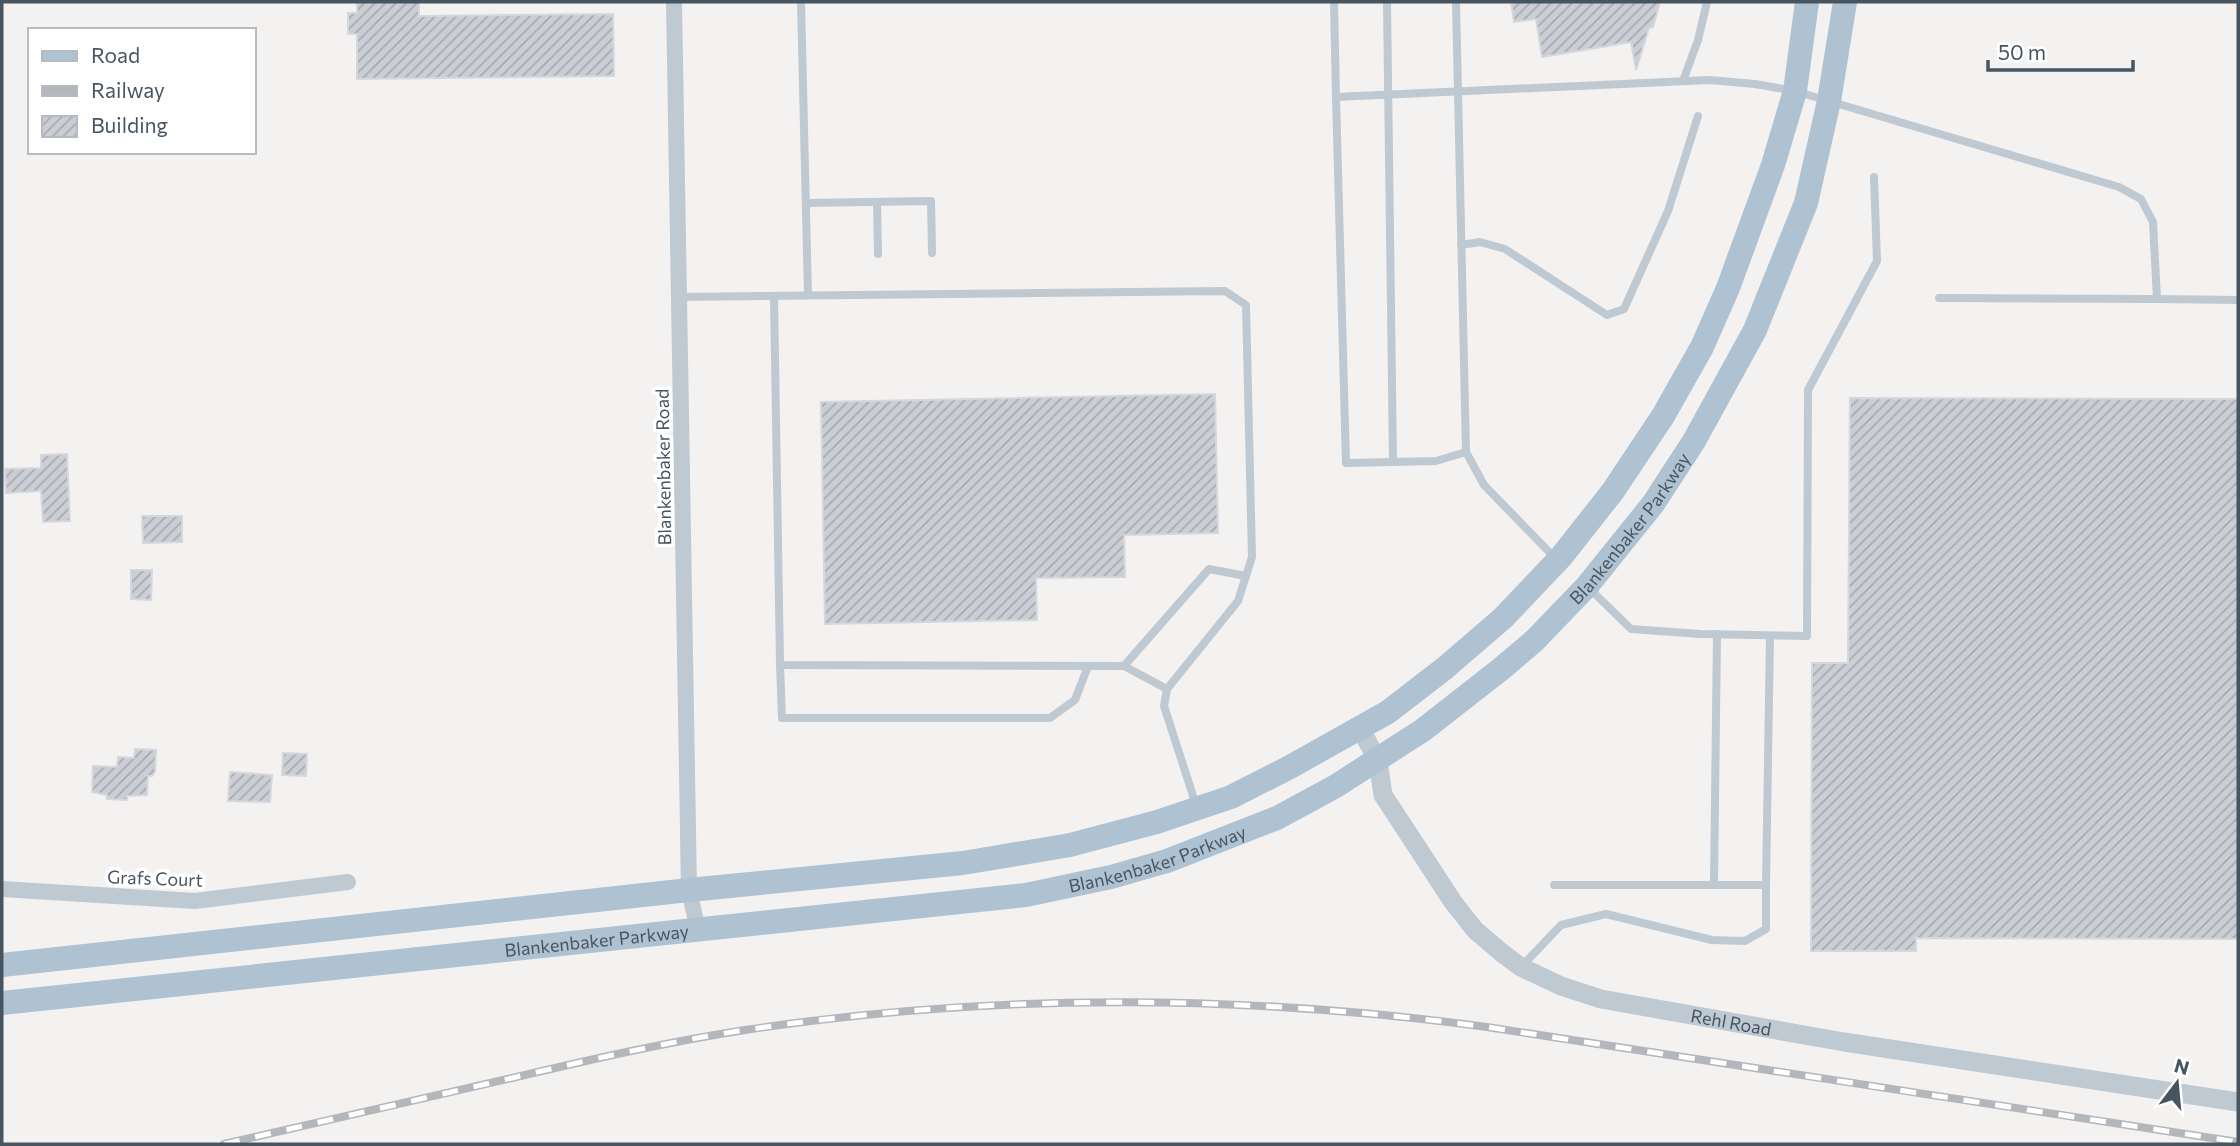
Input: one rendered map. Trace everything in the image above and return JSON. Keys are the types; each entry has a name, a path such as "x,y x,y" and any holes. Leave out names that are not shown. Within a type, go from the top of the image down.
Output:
{"main road":[{"name":"Blankenbaker Parkway","path":"2,965 963,863 1070,845 1157,822 1231,797 1388,712 1445,668 1503,618 1557,561 1614,491 1663,416 1702,347 1728,288 1773,165 1795,91 1807,2"},
{"name":"Blankenbaker Parkway","path":"2,1003 1026,895 1111,877 1167,861 1277,818 1378,761 1423,730 1501,669 1535,640 1587,586 1653,503 1687,452 1755,330 1805,203 1829,101 1846,2"}],"street":[{"name":"Blankenbaker Road","path":"674,2 689,890 698,930"},
{"name":"Rehl Road","path":"1360,728 1378,761 1383,795 1447,894 1475,930 1521,967 1560,986 1601,999 1844,1042 2238,1102"},
{"name":"Grafs Court","path":"2,889 195,901 348,883"}],"lane":[{"path":"801,2 808,295"},
{"path":"1334,2 1346,463 1436,461 1466,452"},
{"path":"1387,2 1393,462"},
{"path":"1456,2 1466,452 1484,485 1557,561"},
{"path":"1683,81 1698,40 1707,2"},
{"path":"1336,97 1710,79 1795,91 2119,187 2141,199 2153,222 2157,299"},
{"path":"1461,245 1480,242 1505,248 1607,315 1624,309 1668,211 1698,116"},
{"path":"1587,586 1631,629 1807,636 1808,390 1877,261 1874,177"},
{"path":"806,203 931,201 932,253"},
{"path":"877,202 878,254"},
{"path":"679,297 1225,291 1246,305 1252,557 1238,601 1167,688 1164,706 1197,809"},
{"path":"774,296 782,718 1050,718 1075,700 1088,666"},
{"path":"1939,298 2238,300"},
{"path":"1124,666 1209,569 1246,576"},
{"path":"1714,885 1717,634"},
{"path":"1521,967 1562,925 1606,914 1712,940 1745,941 1766,929 1770,636"},
{"path":"780,665 1124,666 1167,688"},
{"path":"1554,885 1766,885"}],"building":[{"path":"357,2 419,2 419,16 613,14 614,76 357,79 357,34 348,34 348,13 357,13"},
{"path":"1511,2 1660,2 1636,70 1631,42 1542,57 1536,19 1514,22"},
{"path":"1215,394 1218,533 1124,535 1125,577 1036,578 1037,620 825,624 821,402"},
{"path":"1850,398 2238,399 2238,939 1916,938 1916,951 1811,951 1812,663 1848,663"},
{"path":"67,454 70,521 43,522 41,491 6,493 5,469 41,468 41,455"},
{"path":"142,516 182,516 182,542 143,543"},
{"path":"131,570 152,570 151,600 131,599"},
{"path":"135,749 156,750 155,772 148,776 147,795 127,796 127,800 107,799 107,795 92,792 93,766 117,767 118,757 134,758"},
{"path":"283,753 307,754 306,776 282,775"},
{"path":"230,772 272,775 270,802 228,801"}],"railway":[{"path":"224,1144 599,1058 745,1030 930,1009 1116,1002 1301,1008 1487,1027 2238,1142"}]}
